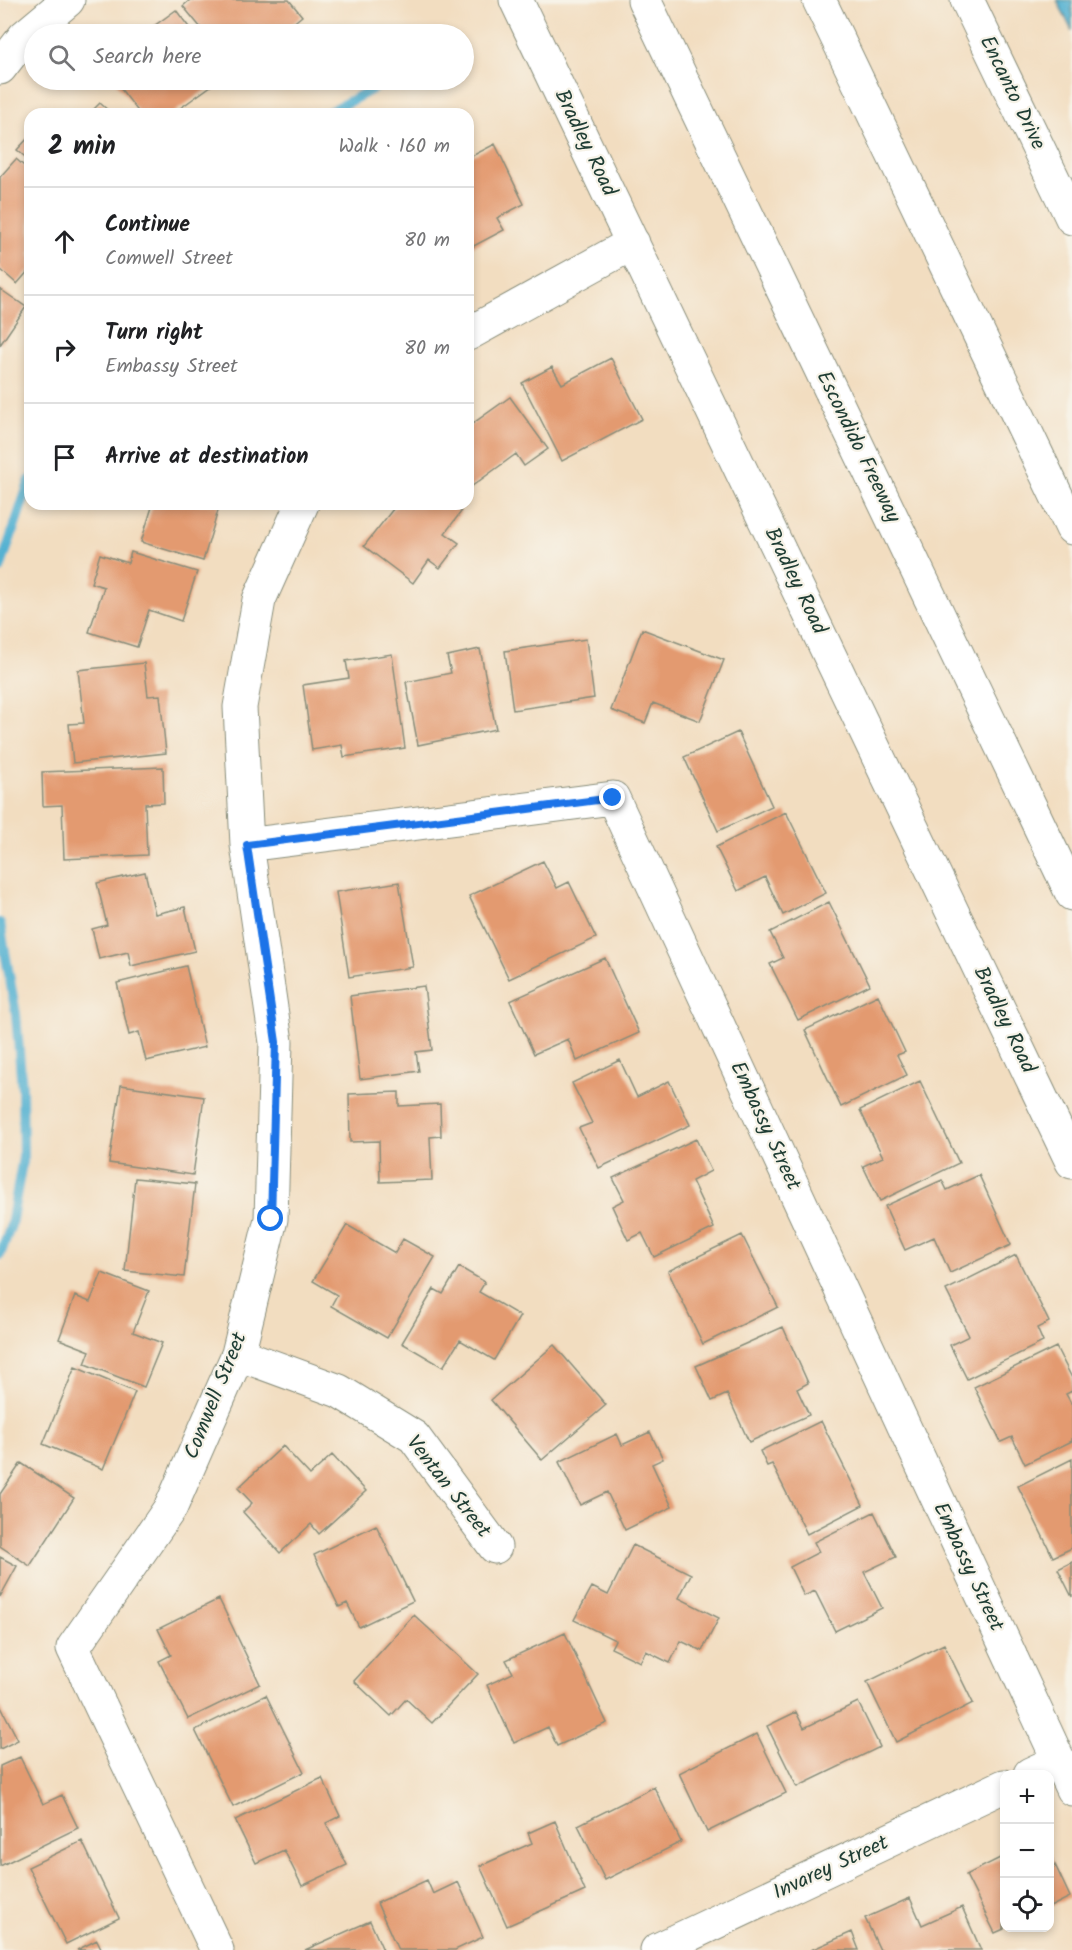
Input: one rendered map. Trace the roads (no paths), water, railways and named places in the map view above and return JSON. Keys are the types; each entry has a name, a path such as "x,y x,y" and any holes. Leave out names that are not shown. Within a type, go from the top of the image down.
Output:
{"main road":[{"path":"40,24 68,0"},
{"name":"Bradley Road","path":"516,0 1072,1162"},
{"name":"Escondido Freeway","path":"644,0 1072,894"},
{"path":"819,0 1072,528"},
{"name":"Encanto Drive","path":"967,0 1072,218"},
{"path":"0,68 24,38"},
{"path":"474,331 633,243"},
{"name":"Comwell Street","path":"217,1950 74,1648 171,1507 238,1354 271,1219 276,1042 247,845 240,707 259,600 299,510"},
{"name":"Embassy Street","path":"247,845 613,798 1051,1770"},
{"name":"Ventan Street","path":"238,1354 339,1391 414,1437 495,1546"},
{"name":"Invarey Street","path":"657,1950 1000,1788"}],"water":[{"path":"1057,0 1072,0 1072,31"}],"waterway":[{"path":"337,108 370,90"},
{"path":"0,569 24,498"},
{"path":"0,923 16,1014 22,1088 23,1157 11,1225 0,1255"}]}
